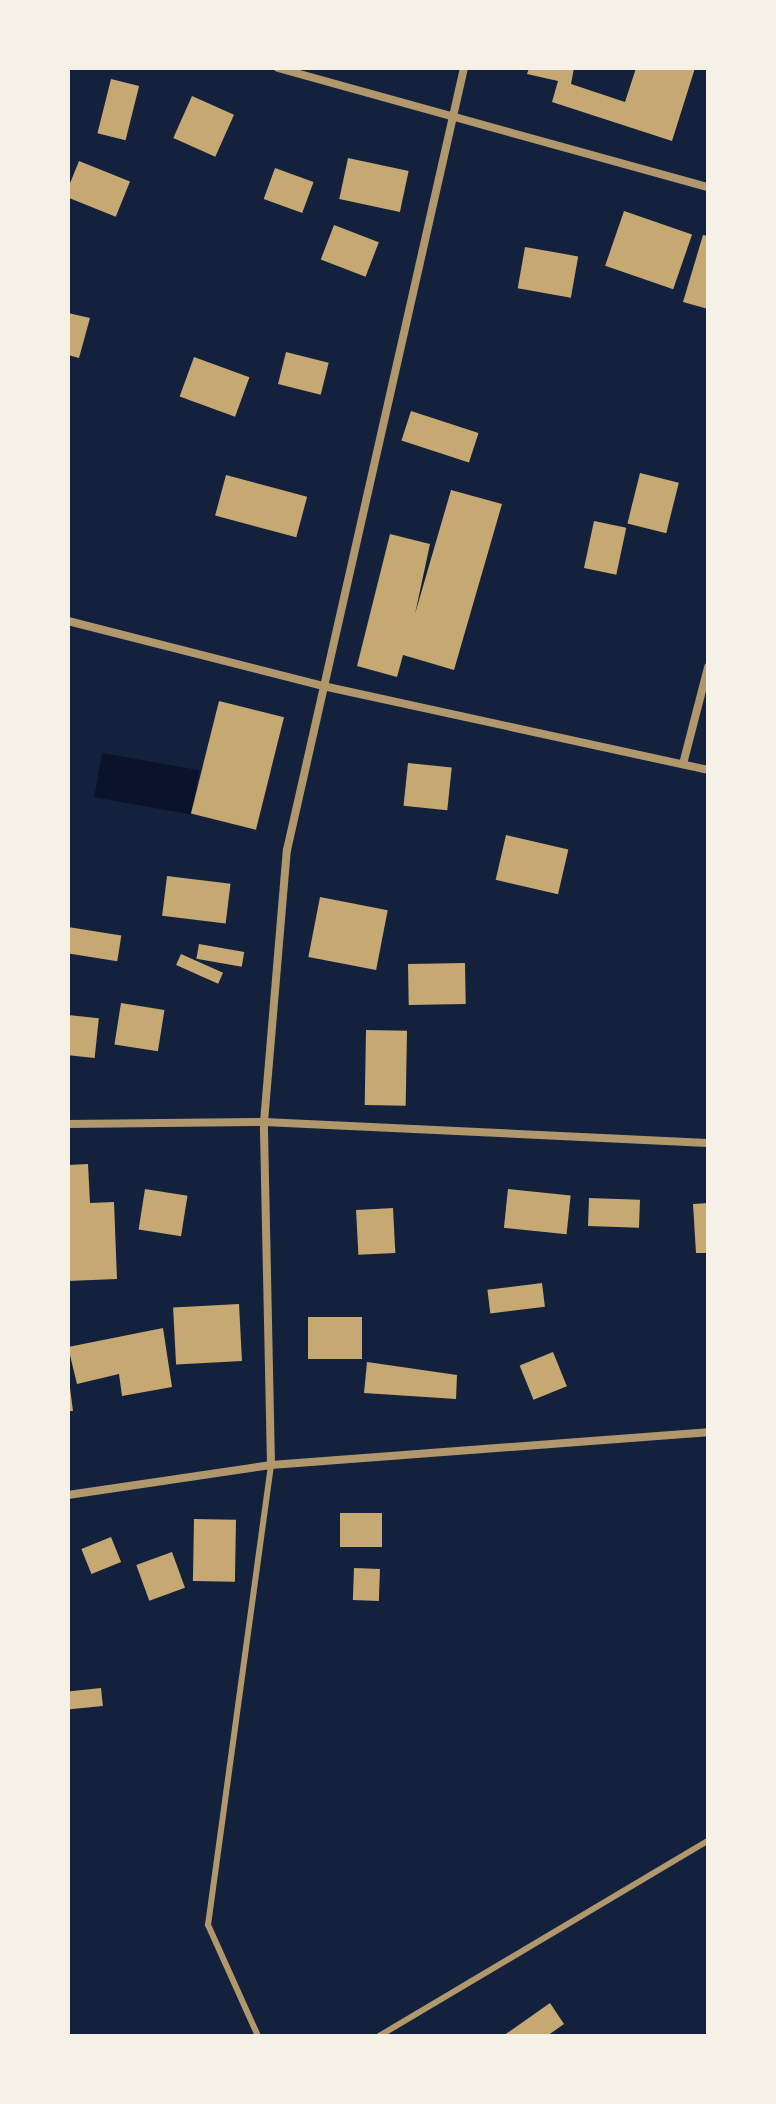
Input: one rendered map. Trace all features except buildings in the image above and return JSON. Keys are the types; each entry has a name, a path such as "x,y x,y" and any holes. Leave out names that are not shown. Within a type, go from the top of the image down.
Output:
{"street":[{"path":"278,68 708,187"},
{"path":"271,1465 264,1122 287,850 464,68"},
{"path":"68,621 323,686 708,770"},
{"path":"683,764 708,667"},
{"path":"68,1124 264,1122 708,1143"},
{"path":"68,1495 271,1465 708,1432"}],"lane":[{"path":"258,2036 208,1925 271,1465"},
{"path":"379,2036 708,1841"}],"water":[{"path":"102,753 199,770 192,815 94,797"}]}
